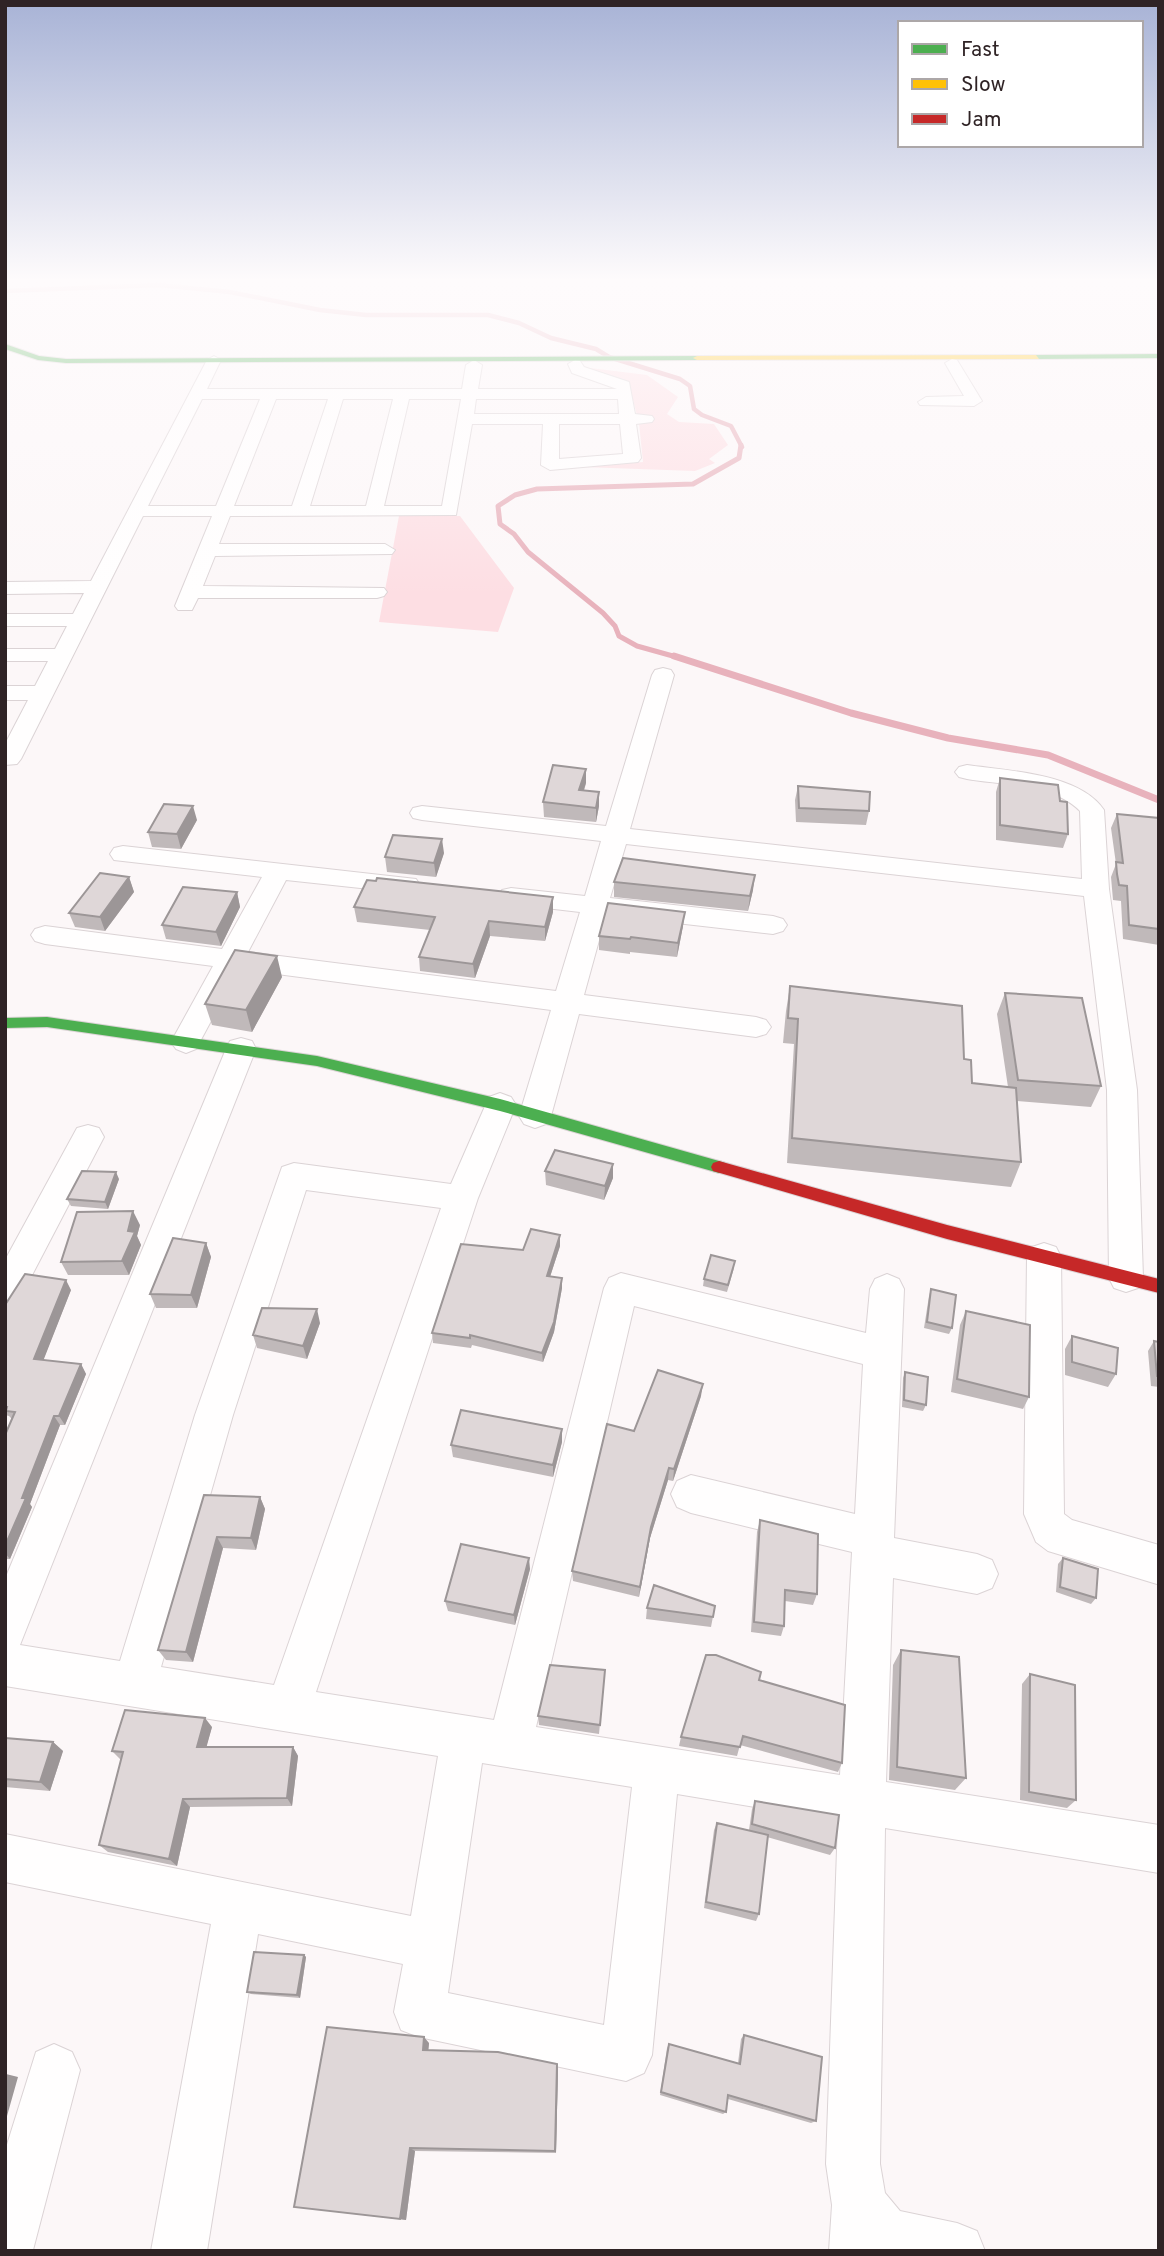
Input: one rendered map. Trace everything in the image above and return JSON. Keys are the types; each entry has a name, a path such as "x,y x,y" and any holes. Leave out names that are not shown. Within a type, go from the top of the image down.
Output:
{"street":[{"path":"9,759 13,734 43,693 202,385"},
{"path":"137,511 450,511 471,385"},
{"path":"551,419 550,465 632,458 622,385"},
{"path":"926,402 974,401 965,385"},
{"path":"197,394 625,394"},
{"path":"270,394 188,599 366,598"},
{"path":"299,511 337,394"},
{"path":"374,511 402,394"},
{"path":"466,419 647,419"},
{"path":"207,550 385,550"},
{"path":"5,588 97,587"},
{"path":"5,620 81,620"},
{"path":"5,655 62,655"},
{"path":"535,1116 597,905 614,834 663,676"},
{"path":"5,693 43,693"},
{"path":"967,772 1062,790 1087,802 1092,810 1096,889 1122,1090 1126,1278"},
{"path":"422,813 1096,889"},
{"path":"123,854 431,887"},
{"path":"186,1042 278,871"},
{"path":"486,893 773,925"},
{"path":"45,935 756,1027"},
{"path":"5,1023 47,1022 317,1060 500,1105 1044,1257 1159,1286"},
{"path":"5,1630 241,1049"},
{"path":"288,1709 461,1198 500,1105"},
{"path":"5,1294 88,1136"},
{"path":"135,1684 214,1415 294,1176 461,1198"},
{"path":"1044,1257 1044,1514 1050,1528 1062,1537 1157,1564"},
{"path":"510,1744 621,1288 882,1353"},
{"path":"887,1289 862,1801 853,2164 858,2228 957,2251"},
{"path":"691,1494 977,1574"},
{"path":"5,1664 1159,1849"},
{"path":"464,1737 419,2012 626,2054 657,1768"},
{"path":"5,1858 431,1945"},
{"path":"179,2251 238,1906"},
{"path":"5,2250 54,2070"}],"shaded area":[{"path":"629,385 661,385 678,397 667,414 679,422 714,424 728,445 709,459 715,463 695,471 582,467 643,462 639,423"},
{"path":"399,516 460,516 514,588 498,632 379,622"}],"building":[{"path":"553,765 586,769 579,790 599,792 596,808 543,802"},
{"path":"1000,778 1058,785 1060,801 1067,802 1068,834 1000,825"},
{"path":"798,786 870,792 869,811 799,808"},
{"path":"164,804 193,806 177,834 148,832"},
{"path":"1117,814 1159,818 1159,929 1129,925 1127,886 1119,885 1117,874 1116,862 1123,863"},
{"path":"393,835 442,839 434,863 385,857"},
{"path":"623,858 755,875 750,896 614,882"},
{"path":"100,873 129,877 100,917 69,913"},
{"path":"377,878 553,897 545,927 489,921 473,964 419,957 435,917 354,907 367,880 376,881"},
{"path":"183,887 237,892 216,932 162,925"},
{"path":"608,903 685,912 678,943 599,936"},
{"path":"235,950 277,956 246,1010 205,1004"},
{"path":"790,986 962,1006 964,1059 971,1060 972,1083 1016,1088 1021,1162 792,1138 798,1019 788,1018"},
{"path":"1005,993 1082,998 1101,1086 1018,1080"},
{"path":"555,1150 613,1164 605,1186 545,1171"},
{"path":"82,1171 116,1172 105,1202 67,1199"},
{"path":"133,1211 128,1231 135,1232 122,1261 61,1262 77,1212"},
{"path":"531,1229 560,1235 547,1276 562,1278 554,1322 542,1353 470,1335 470,1338 432,1333 461,1244 523,1250"},
{"path":"173,1238 206,1243 191,1295 150,1294"},
{"path":"711,1255 735,1261 728,1285 704,1279"},
{"path":"25,1274 66,1280 34,1359 81,1364 59,1416 54,1416 22,1498 26,1498 5,1546 5,1435 15,1412 6,1411 5,1407 5,1305"},
{"path":"931,1289 956,1295 952,1328 927,1322"},
{"path":"262,1308 317,1309 303,1346 253,1335"},
{"path":"966,1311 1030,1325 1029,1397 957,1379"},
{"path":"1072,1336 1118,1348 1116,1374 1072,1362"},
{"path":"1154,1341 1159,1342 1159,1376 1157,1376"},
{"path":"658,1370 703,1384 674,1469 669,1468 651,1527 640,1587 572,1571 607,1424 634,1431"},
{"path":"905,1372 928,1377 926,1405 904,1400"},
{"path":"461,1410 562,1429 553,1465 451,1445"},
{"path":"204,1495 260,1497 251,1538 217,1537 186,1652 158,1650"},
{"path":"760,1520 818,1534 817,1594 785,1590 784,1626 754,1622"},
{"path":"461,1544 529,1558 514,1615 445,1601"},
{"path":"1063,1558 1098,1569 1096,1598 1060,1587"},
{"path":"654,1585 715,1606 713,1617 647,1608"},
{"path":"901,1650 959,1657 966,1778 897,1767"},
{"path":"706,1655 716,1655 761,1672 759,1680 845,1705 842,1763 743,1736 740,1747 681,1737"},
{"path":"550,1665 605,1670 600,1725 538,1716"},
{"path":"1030,1674 1075,1685 1076,1800 1029,1792"},
{"path":"125,1710 205,1718 197,1747 293,1747 287,1798 183,1799 169,1859 99,1845 123,1752 112,1751"},
{"path":"5,1738 53,1742 40,1782 5,1779"},
{"path":"755,1801 839,1815 835,1848 752,1824"},
{"path":"717,1823 768,1835 759,1914 706,1902"},
{"path":"254,1952 304,1955 297,1995 247,1992"},
{"path":"327,2027 424,2037 423,2050 498,2052 557,2064 555,2151 410,2148 400,2219 294,2207"},
{"path":"744,2035 822,2057 816,2121 728,2095 726,2112 661,2092 669,2044 740,2064"}],"waterway":[{"path":"689,385 694,409 702,415 731,426 741,445"},
{"path":"680,658 637,646 619,636 615,626 603,613 528,552 514,534 500,524 498,506 515,495 537,489 693,484 739,458 741,445"},
{"path":"674,656 851,713 948,738 1048,755 1159,800"}],"traffic: fast":[{"path":"5,1023 47,1022 317,1061 500,1105 719,1167"}],"traffic: jam":[{"path":"719,1167 947,1232 1159,1286"}]}
